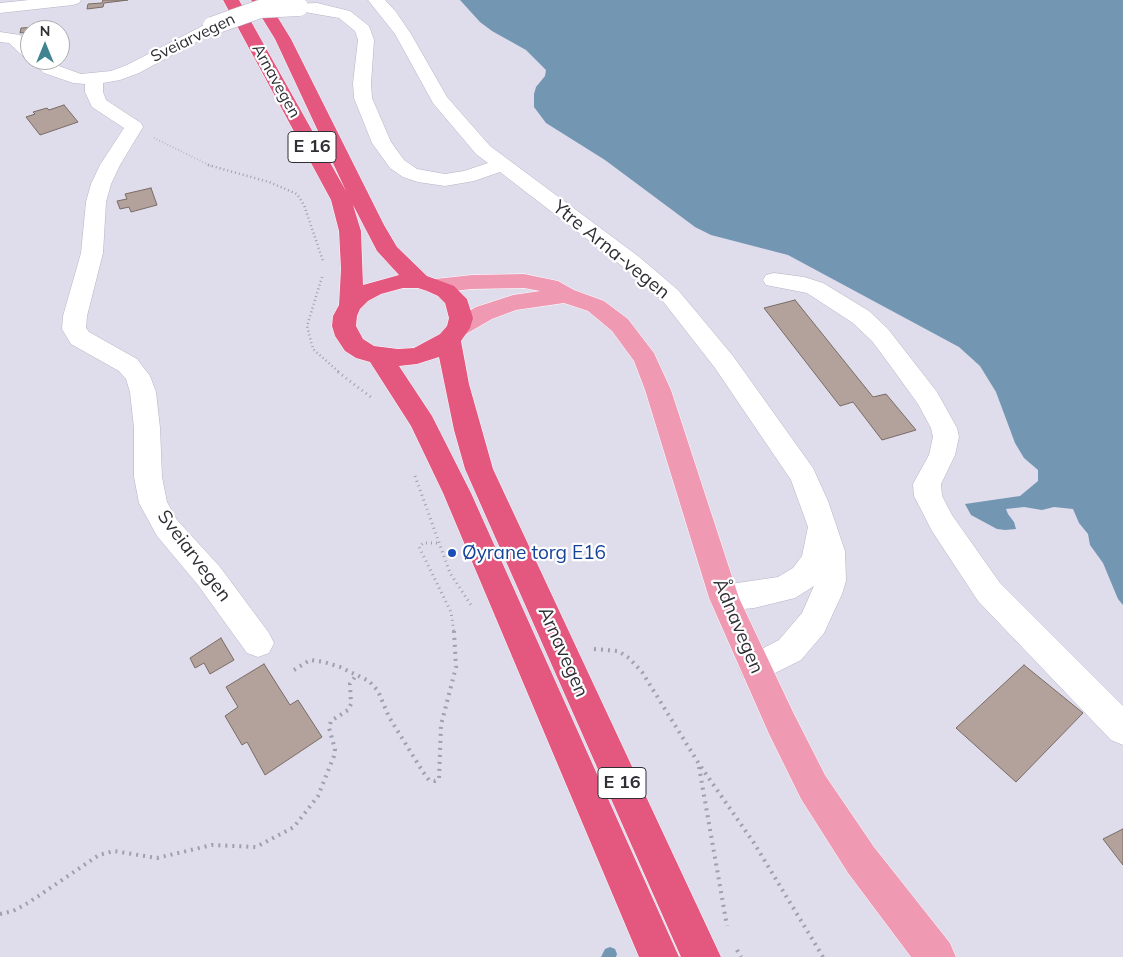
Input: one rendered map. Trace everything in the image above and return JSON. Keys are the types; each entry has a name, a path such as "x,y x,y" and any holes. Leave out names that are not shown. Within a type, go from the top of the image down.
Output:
{"highway":[{"name":"Arnavegen","path":"232,0 341,200 350,231 352,268 351,306"},
{"name":"Arnavegen","path":"259,0 282,39 373,225 388,251 427,284"},
{"path":"351,306 360,296 372,289 403,281 427,284"},
{"name":"E 16","path":"351,306 345,316 344,326 347,336 360,348 379,356 398,358 417,356 435,349 453,334 461,318 455,299 446,291 427,284"},
{"name":"Arnavegen","path":"453,334 462,411 479,469 700,957"},
{"name":"Arnavegen","path":"379,356 423,423 457,493 659,957"}],"main road":[{"name":"Ådnavegen","path":"427,284 524,282 550,286 566,295 596,306 620,326 645,359 658,390 724,598 755,668 813,787 861,860 936,957"},
{"name":"Ådnavegen","path":"453,334 484,313 513,303 540,297 566,295"}],"street":[{"path":"0,8 73,0"},
{"name":"Ytre Arna-vegen","path":"376,0 390,15 403,34 439,99 472,138 502,165 630,261 670,295 724,362 803,476 830,551 831,581 827,594 813,622 790,650 755,668"},
{"name":"Sveiarvegen","path":"54,70 79,79 114,76 133,68 212,26 260,9 317,8 344,14 357,23 362,30 366,40 362,83 363,98 382,143 397,164 410,173 425,178 445,180 467,178 502,165"},
{"path":"0,37 14,39 20,44"},
{"name":"Sveiarvegen","path":"94,79 94,92 98,103 134,128 110,165 101,184 96,202 92,253 75,316 74,329 80,338 128,365 137,376 143,392 147,428 148,477 153,503 167,528 210,576 258,643"},
{"path":"774,280 804,284 815,288 854,312 871,325 901,362 928,399 944,428 946,437 942,455 927,484 928,496 942,523 989,592 1123,729"},
{"name":"Ytre Arna-vegen","path":"724,598 784,589 804,578 816,559 821,523"}],"path":[{"path":"294,670 310,660 324,662 357,674 370,681 378,692 389,717 423,772 429,780 435,781 439,779 441,775 441,725 456,667 456,650 451,612 419,547 423,543 438,543"},
{"path":"591,648 618,651 629,658 642,672 699,764 754,843 823,957"},
{"path":"0,914 14,911 28,903 79,867 106,853 114,851 127,852 157,858 212,845 256,846 264,844 294,827 318,796 334,756 335,749 330,728 331,721 348,710 351,704 350,684 357,674"},
{"path":"699,764 729,932"},
{"path":"735,948 741,957"}],"water":[{"path":"460,0 1123,0 1123,605 1118,599 1103,563 1090,545 1088,534 1079,523 1073,509 1054,507 1042,510 1024,507 1006,509 1016,529 1005,530 997,529 971,515 965,504 1020,496 1038,481 1038,470 1024,458 1015,443 996,392 980,366 959,347 788,255 711,235 695,227 605,160 546,123 534,107 534,94 536,87 545,76 546,70 526,50 480,22"}],"building":[{"path":"103,0 128,0 104,3 103,7 87,9 88,4 102,3"},
{"path":"64,105 78,122 40,135 26,117 35,114 33,112 47,108 49,110"},
{"path":"151,188 157,205 131,212 129,207 120,209 117,201 127,199 125,194"},
{"path":"795,300 873,397 886,394 916,430 882,440 853,402 840,406 764,308"},
{"path":"221,638 234,660 210,674 204,663 195,668 190,658"},
{"path":"264,664 290,705 298,700 322,737 265,775 247,742 242,745 225,716 238,707 226,687"},
{"path":"1024,665 1083,713 1016,782 956,728"},
{"path":"1123,829 1123,865 1103,839"}],"place":[{"name":"Øyrane torg E16","path":"452,553"}]}
